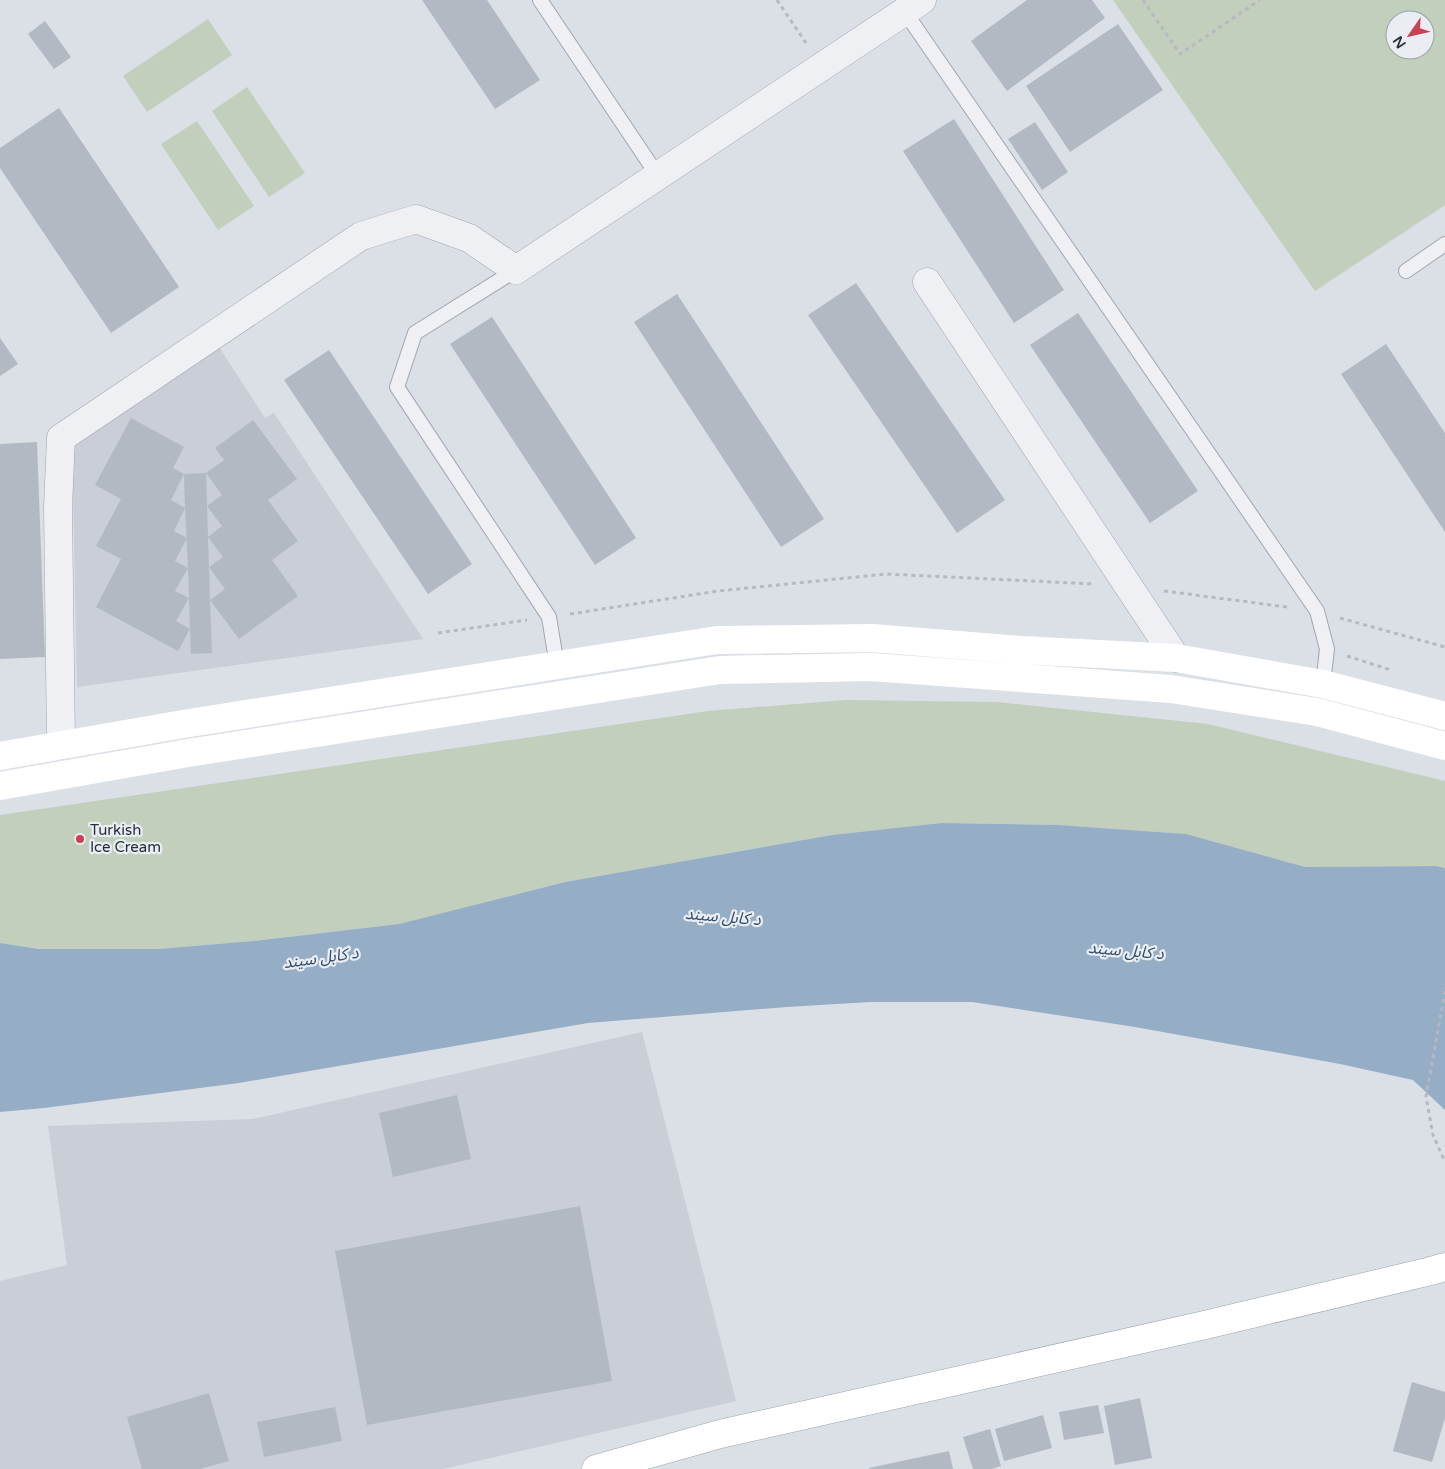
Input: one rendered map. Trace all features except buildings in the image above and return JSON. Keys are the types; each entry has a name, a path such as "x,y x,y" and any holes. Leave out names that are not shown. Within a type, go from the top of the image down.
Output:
{"main road":[{"path":"0,756 183,724 717,640 872,638 1022,650 1176,658 1323,684 1445,716"},
{"path":"0,786 188,754 720,670 871,667 1171,689 1317,712 1445,746"},
{"path":"596,1469 720,1434 1215,1323 1431,1272 1445,1267"}],"street":[{"path":"61,745 58,507 61,438 361,236 416,219 469,238 516,270 914,6"},
{"path":"927,282 1176,658"}],"lane":[{"path":"540,0 658,176"},
{"path":"914,6 1317,611 1327,649 1323,684"},
{"path":"1406,271 1445,244"},
{"path":"516,270 415,333 397,387 550,617 557,666"}],"path":[{"path":"777,0 822,67"},
{"path":"1143,0 1180,54 1260,0"},
{"path":"438,633 718,591 886,574 1127,586 1317,611 1445,647"},
{"path":"1327,649 1400,673"},
{"path":"1445,991 1426,1097 1432,1135 1445,1162"}],"shaded area":[{"path":"219,347 265,418 274,413 423,639 77,687 72,443"},
{"path":"642,1032 736,1401 443,1469 0,1469 0,1281 67,1265 48,1126 253,1119"}],"green space":[{"path":"1113,0 1445,0 1445,205 1315,291"},
{"path":"208,19 232,55 147,112 123,76"},
{"path":"247,87 305,173 269,197 212,111"},
{"path":"197,121 254,206 218,230 161,144"},
{"path":"846,700 997,702 1208,724 1445,781 1445,868 1436,866 1305,867 1186,834 1059,825 941,823 832,835 565,882 399,924 253,941 158,949 39,949 0,943 0,815 708,711"}],"water":[{"name":"د کابل سيند","path":"941,823 1059,825 1186,834 1305,867 1436,866 1445,868 1445,1110 1413,1080 1340,1064 1135,1027 972,1002 870,1002 588,1023 239,1083 0,1112 0,943 39,949 158,949 253,941 399,924 565,882 832,835"}],"place":[{"name":"Turkish Ice Cream","path":"80,839"}]}
